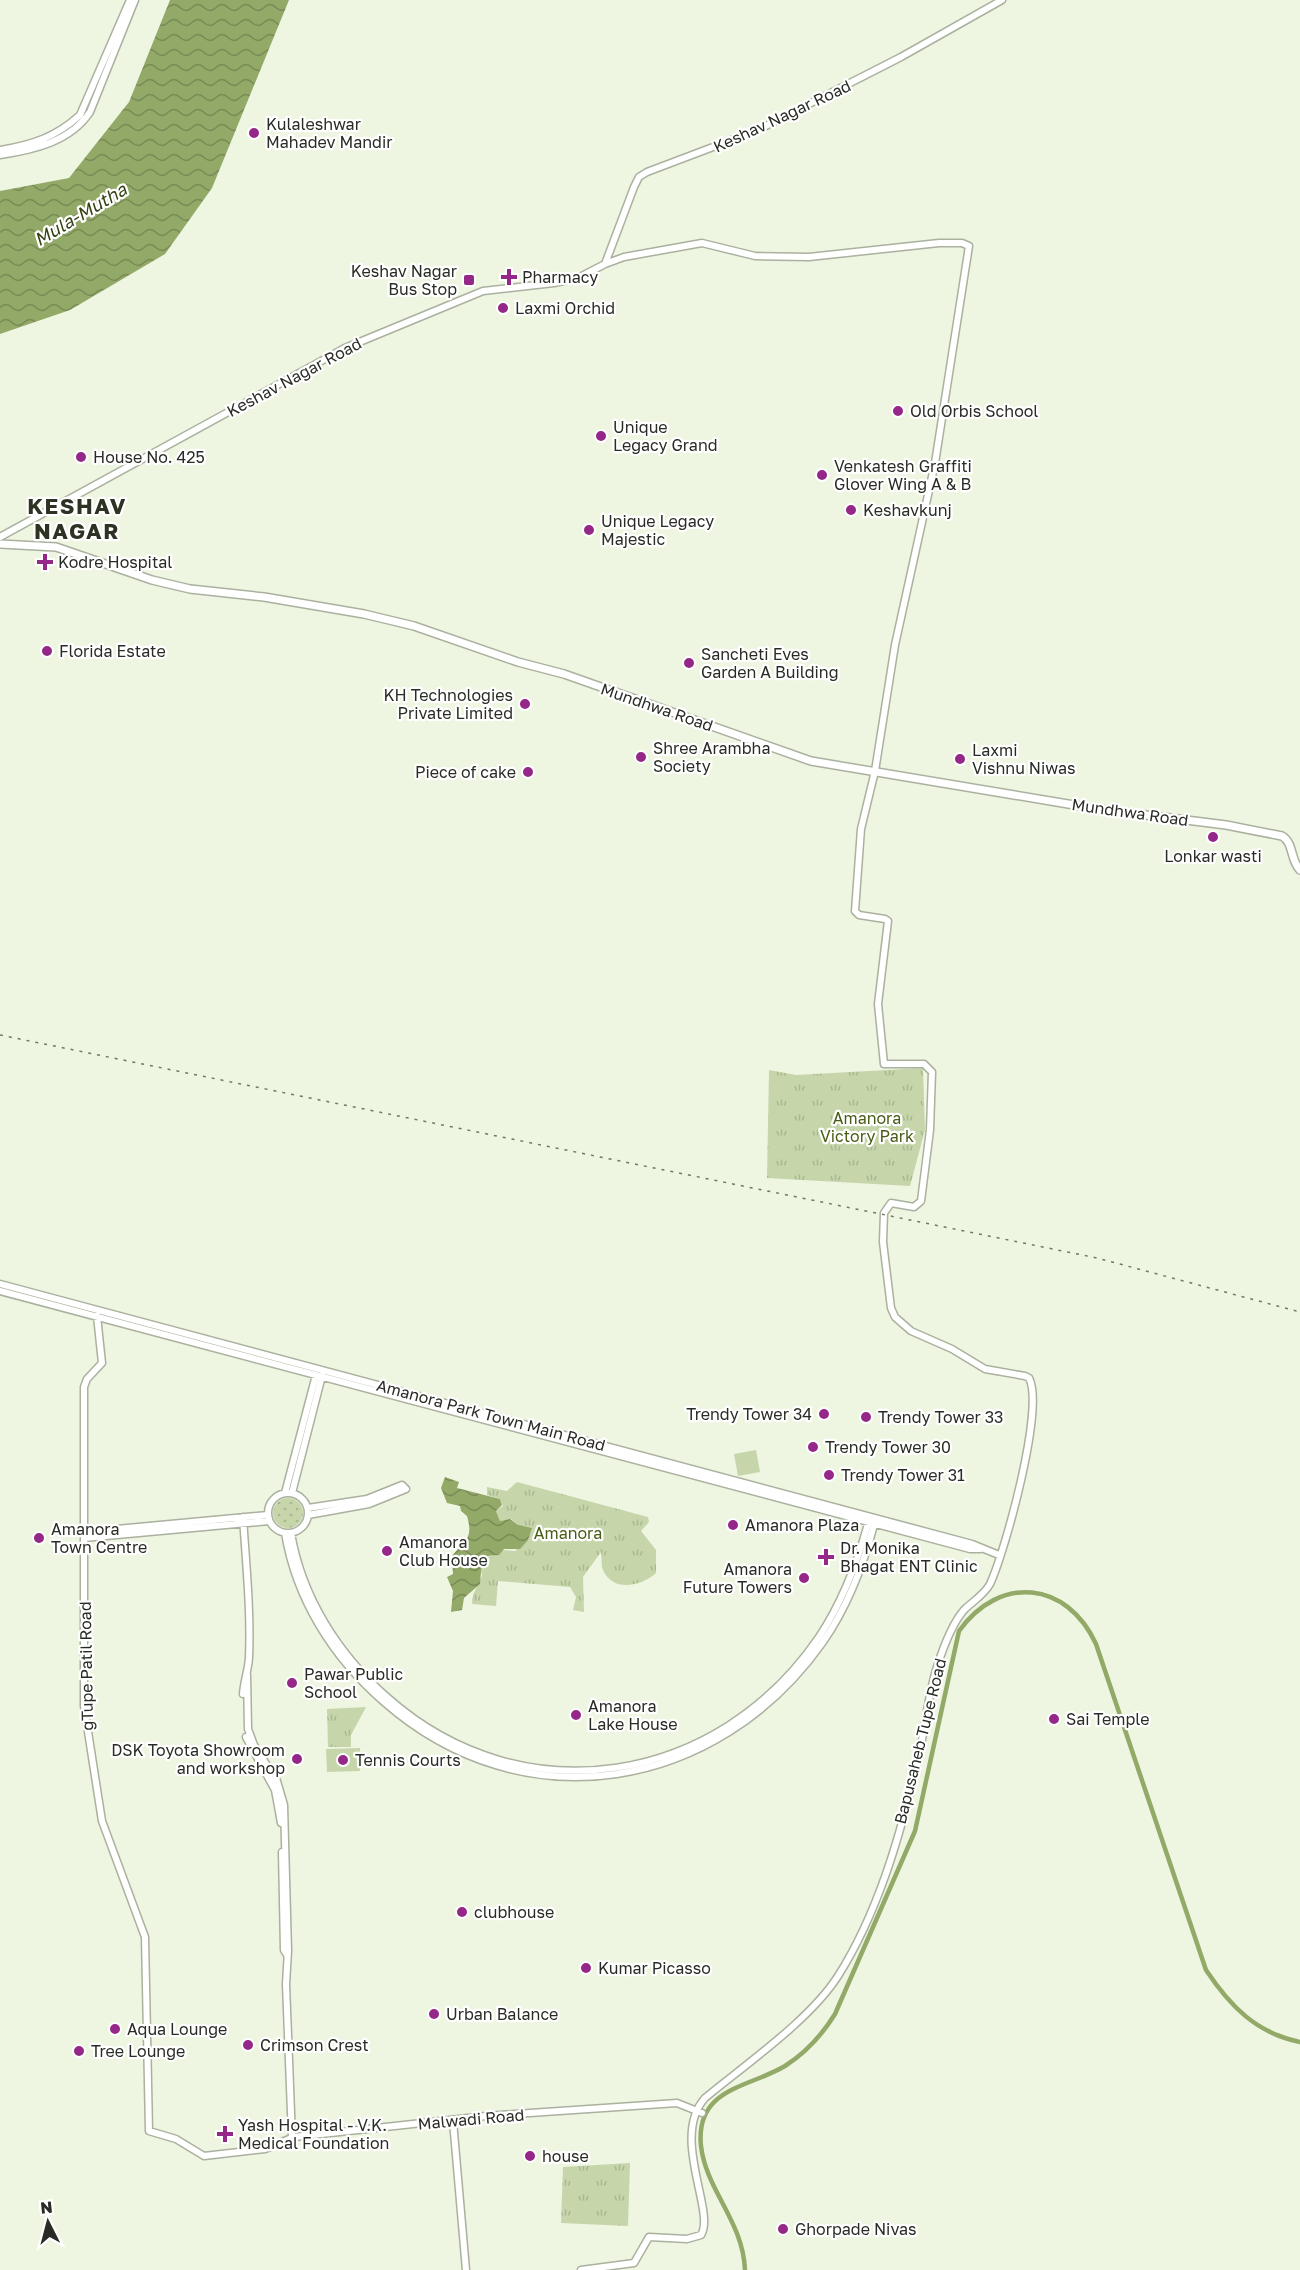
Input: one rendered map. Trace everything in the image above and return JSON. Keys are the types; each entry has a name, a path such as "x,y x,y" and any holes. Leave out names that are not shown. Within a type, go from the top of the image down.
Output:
{"main road":[{"name":"Mundhwa Road","path":"0,544 56,547 152,580 190,589 264,597 364,614 414,626 718,727 790,756 1098,809 1226,825 1282,836 1288,841 1294,864 1300,870"}],"street":[{"path":"0,155 42,147 73,132 82,123 90,112 130,0"},
{"path":"120,30 135,0"},
{"name":"Keshav Nagar Road","path":"605,264 639,177 758,130 901,57 1002,0"},
{"path":"0,150 49,138 65,129 80,115 116,41"},
{"name":"Keshav Nagar Road","path":"0,537 345,348 483,291 554,284 578,278 624,256 702,243 755,256 809,257 939,243 962,243 969,246 935,463 895,645 875,771"},
{"name":"Bapusaheb Tupe Road","path":"699,2112 705,2098 819,1999 846,1962 887,1868 918,1763 936,1670 944,1648 964,1611 989,1587 1007,1533 1028,1445 1031,1382 1025,1376 986,1369 952,1348 911,1331 901,1324 891,1308 883,1242 884,1213 891,1203 914,1207 921,1201 930,1130 932,1072 924,1064 885,1064 878,1004 888,921 859,915 855,911 859,843 875,771"},
{"name":"Amanora Park Town Main Road","path":"0,1284 999,1555"},
{"name":"Amanora Park Town Main Road","path":"0,1291 872,1520"},
{"name":"gTupe Patil Road","path":"97,1316 102,1363 87,1379 84,1387 86,1725 102,1821 144,1937 148,2131 176,2139 204,2156"},
{"path":"285,1493 319,1376"},
{"path":"292,1493 319,1376"},
{"path":"402,1485 406,1489 369,1504 308,1512 368,1498 402,1485"},
{"path":"285,1493 292,1493 303,1500 308,1512 301,1529 288,1533 275,1529 269,1518 272,1501 285,1493"},
{"path":"84,1535 269,1518"},
{"path":"243,1520 249,1599 248,1730 251,1741 266,1769 277,1781 284,1805 285,1928 292,2138"},
{"path":"288,1533 304,1582 317,1610 342,1649 366,1678 394,1703 448,1740 509,1764 530,1769 569,1772 624,1767 654,1760 704,1742 752,1716 784,1689 808,1661 847,1600 872,1520"},
{"name":"Malwadi Road","path":"204,2156 265,2149 292,2138 453,2121 677,2103 699,2112"},
{"path":"581,2270 634,2263 649,2237 687,2239 700,2235 704,2222 692,2149 699,2112"},
{"path":"453,2121 466,2270"}],"green space":[{"name":"Amanora Victory Park","path":"923,1068 925,1130 910,1186 767,1178 769,1070 796,1075"},
{"path":"756,1450 760,1472 738,1476 734,1454"},
{"name":"Amanora","path":"517,1482 648,1517 649,1522 641,1531 656,1550 656,1573 636,1584 614,1582 603,1570 601,1552 583,1577 584,1612 573,1610 576,1597 570,1587 498,1581 496,1606 472,1604 473,1595 482,1576 480,1563 485,1557 499,1555 502,1550 516,1551 518,1525 511,1519 500,1521 496,1511 503,1506 500,1499 487,1495 487,1487 507,1491"},
{"path":"288,1498 299,1502 303,1513 299,1524 288,1528 277,1524 273,1513 277,1502"},
{"path":"366,1707 351,1735 351,1747 328,1747 327,1709"},
{"name":"Tennis Courts","path":"360,1748 360,1771 327,1772 326,1749"},
{"path":"630,2163 628,2226 561,2223 563,2167"}],"water":[{"name":"Mula-Mutha","path":"170,0 289,0 212,188 165,254 70,310 0,334 0,191 69,178 129,102"},
{"path":"445,1477 459,1482 457,1488 500,1499 502,1505 496,1511 500,1521 510,1519 518,1525 532,1528 528,1540 520,1549 504,1549 499,1555 488,1556 482,1560 480,1584 464,1598 462,1610 451,1612 453,1591 447,1577 453,1574 452,1556 467,1539 469,1524 460,1506 447,1503 441,1488"}],"waterway":[{"path":"745,2270 738,2236 704,2162 701,2127 706,2112 715,2101 727,2093 793,2061 813,2043 835,2014 915,1831 959,1631 975,1613 994,1600 1013,1593 1032,1592 1051,1597 1068,1607 1083,1623 1096,1644 1206,1970 1235,2006 1257,2025 1284,2038 1300,2042"}],"railway":[{"path":"0,1035 1097,1258 1300,1312"}],"place":[{"name":"Kulaleshwar Mahadev Mandir","path":"254,133"},
{"name":"Pharmacy","path":"509,277"},
{"name":"Keshav Nagar Bus Stop","path":"469,280"},
{"name":"Laxmi Orchid","path":"503,308"},
{"name":"Old Orbis School","path":"898,411"},
{"name":"Unique Legacy Grand","path":"601,436"},
{"name":"House No. 425","path":"81,457"},
{"name":"Venkatesh Graffiti Glover Wing A & B","path":"822,475"},
{"name":"Keshavkunj","path":"851,510"},
{"name":"Unique Legacy Majestic","path":"589,530"},
{"name":"Kodre Hospital","path":"45,562"},
{"name":"Florida Estate","path":"47,651"},
{"name":"Sancheti Eves Garden A Building","path":"689,663"},
{"name":"KH Technologies Private Limited","path":"525,704"},
{"name":"Shree Arambha Society","path":"641,757"},
{"name":"Laxmi Vishnu Niwas","path":"960,759"},
{"name":"Piece of cake","path":"528,772"},
{"name":"Lonkar wasti","path":"1213,837"},
{"name":"Trendy Tower 34","path":"824,1414"},
{"name":"Trendy Tower 33","path":"866,1417"},
{"name":"Trendy Tower 30","path":"813,1447"},
{"name":"Trendy Tower 31","path":"829,1475"},
{"name":"Amanora Plaza","path":"733,1525"},
{"name":"Amanora Town Centre","path":"39,1538"},
{"name":"Amanora Club House","path":"387,1551"},
{"name":"Dr. Monika Bhagat ENT Clinic","path":"826,1557"},
{"name":"Amanora Future Towers","path":"804,1578"},
{"name":"Pawar Public School","path":"292,1683"},
{"name":"Amanora Lake House","path":"576,1715"},
{"name":"Sai Temple","path":"1054,1719"},
{"name":"DSK Toyota Showroom and workshop","path":"297,1759"},
{"name":"Tennis Courts","path":"343,1760"},
{"name":"clubhouse","path":"462,1912"},
{"name":"Kumar Picasso","path":"586,1968"},
{"name":"Urban Balance","path":"434,2014"},
{"name":"Aqua Lounge","path":"115,2029"},
{"name":"Crimson Crest","path":"248,2045"},
{"name":"Tree Lounge","path":"79,2051"},
{"name":"Yash Hospital - V.K. Medical Foundation","path":"225,2134"},
{"name":"house","path":"530,2156"},
{"name":"Ghorpade Nivas","path":"783,2229"}],"district":[{"name":"KESHAV NAGAR","path":"77,518"}]}
